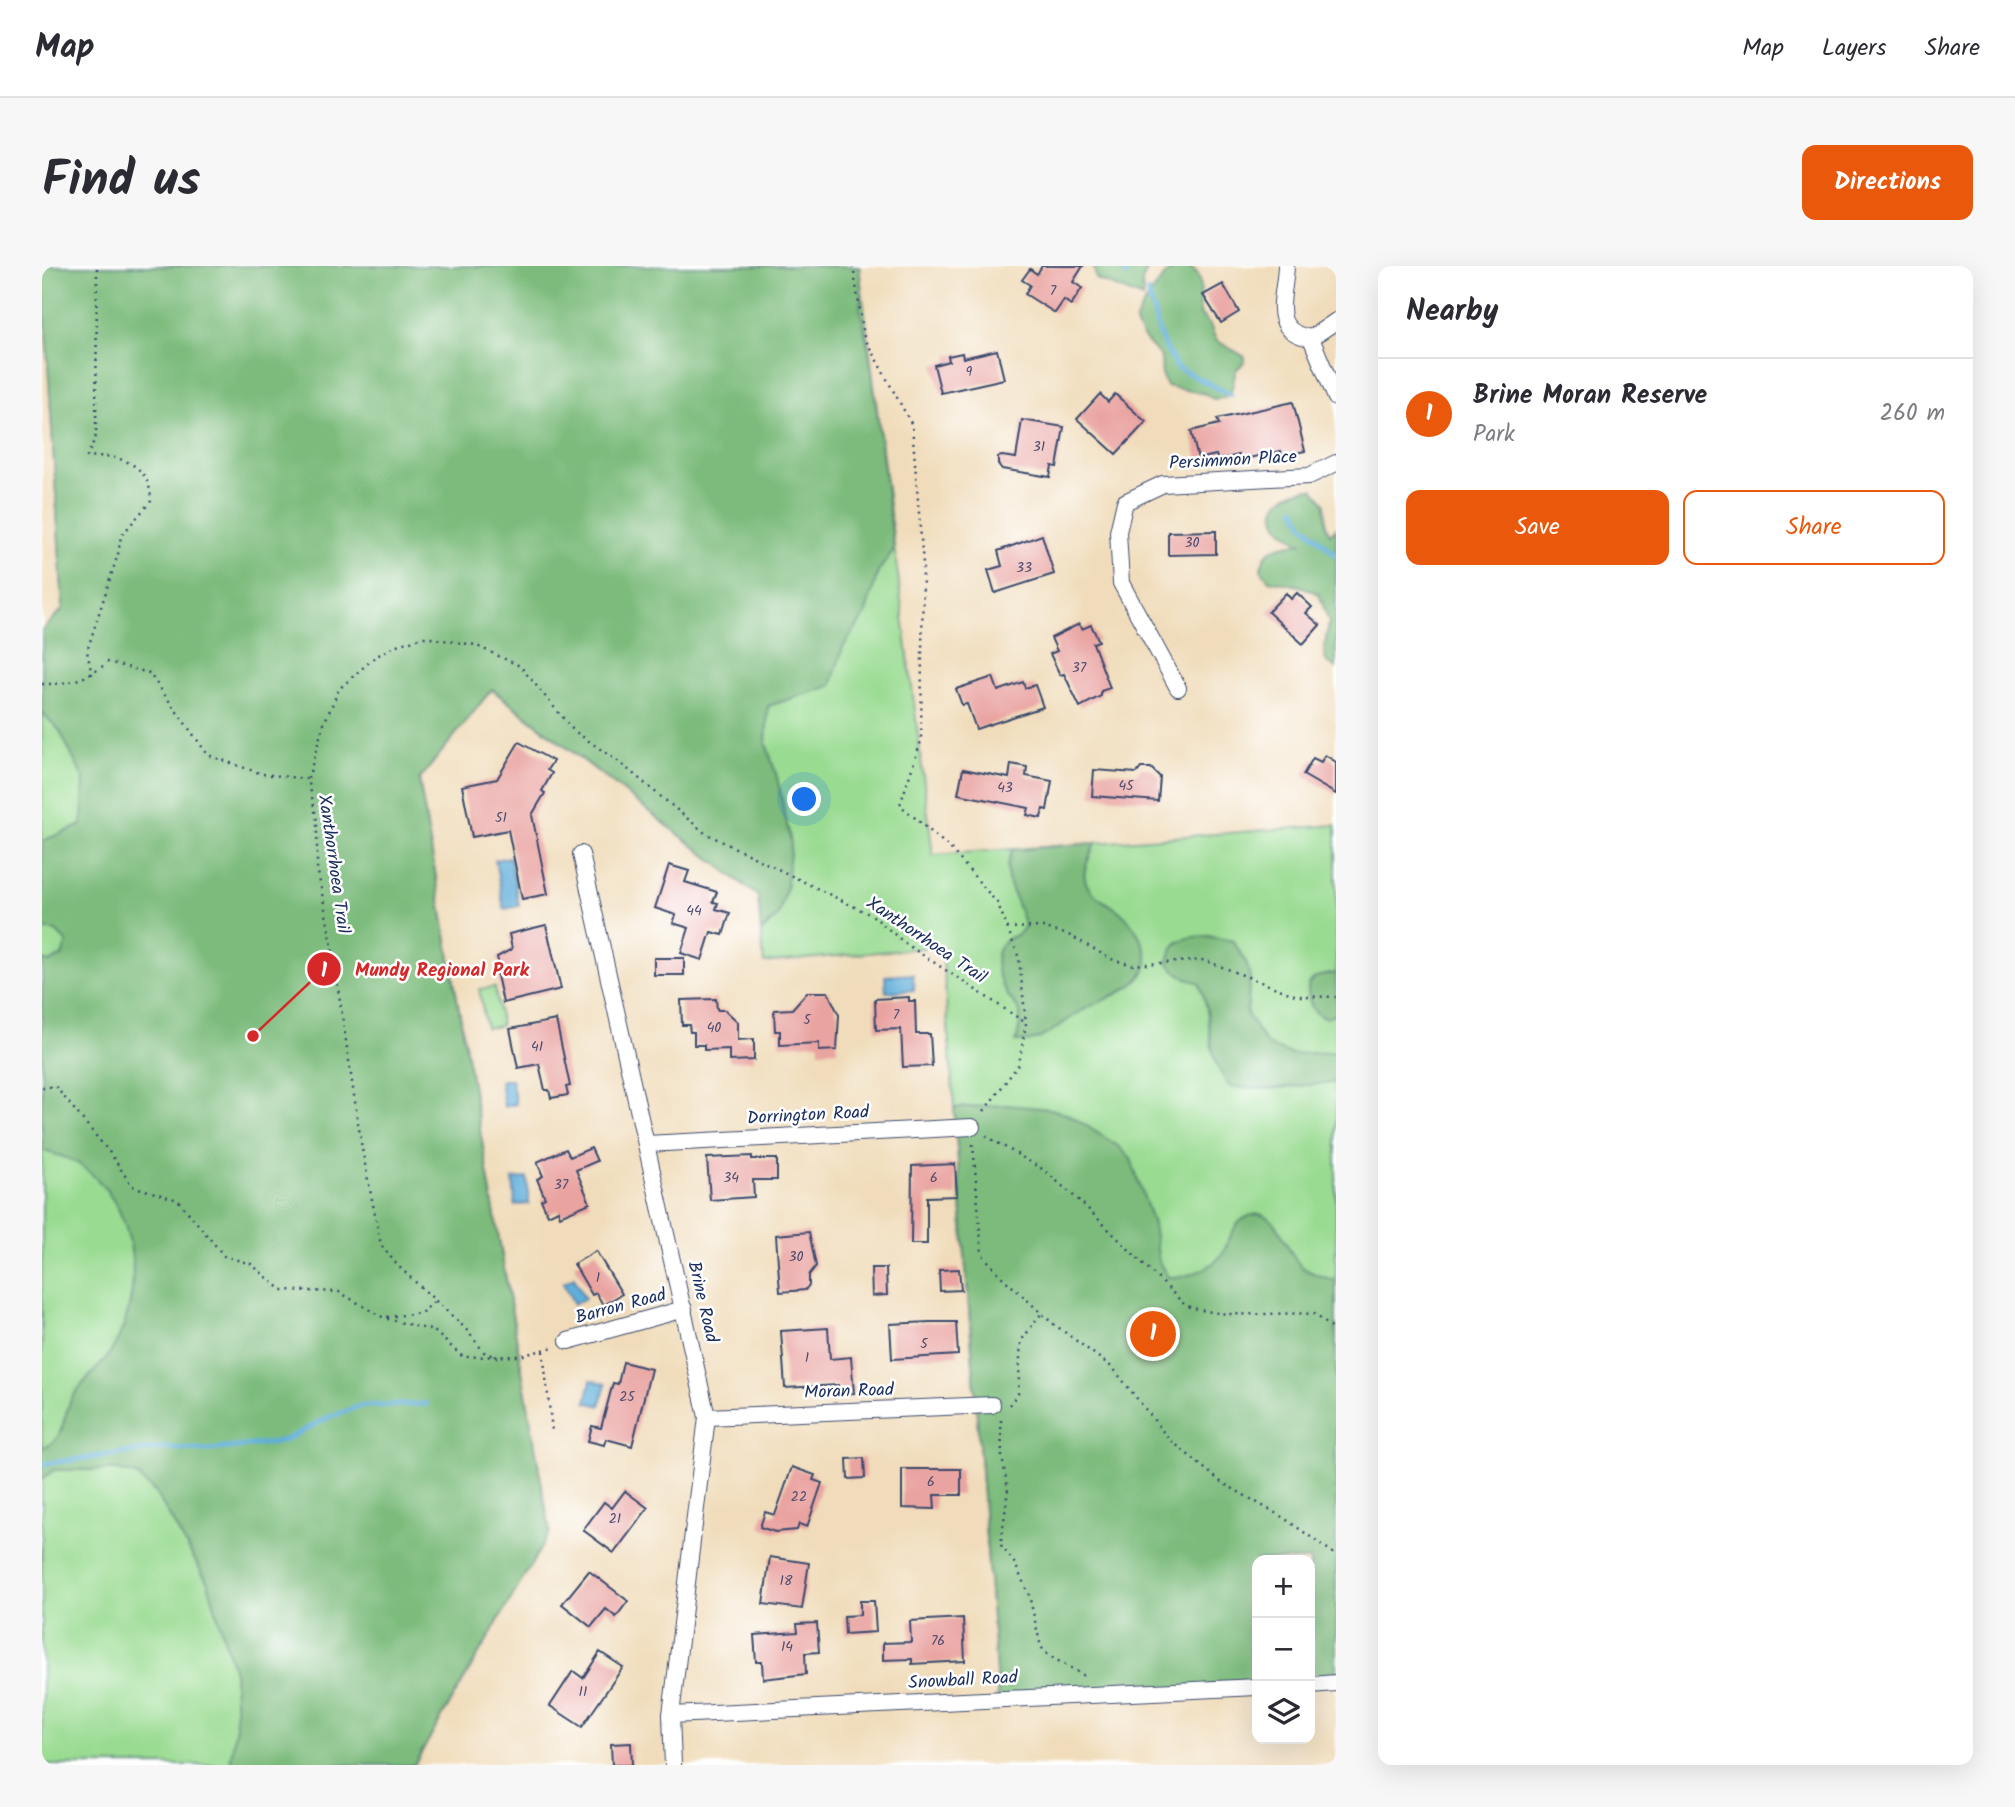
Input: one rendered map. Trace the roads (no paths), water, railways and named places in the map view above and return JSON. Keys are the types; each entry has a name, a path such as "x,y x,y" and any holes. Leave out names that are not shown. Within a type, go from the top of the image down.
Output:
{"street":[{"path":"1286,266 1282,318 1292,332 1311,338 1336,398"},
{"path":"1311,338 1336,321"},
{"name":"Persimmon Place","path":"1178,688 1121,583 1118,532 1125,502 1163,484 1309,476 1336,463"},
{"name":"Brine Road","path":"581,855 707,1417 671,1715 673,1765"},
{"name":"Dorrington Road","path":"646,1144 972,1127"},
{"name":"Barron Road","path":"568,1341 684,1310"},
{"name":"Moran Road","path":"707,1417 992,1405"},
{"path":"1315,1685 1336,1683"},
{"name":"Snowball Road","path":"671,1715 1252,1687"}],"water":[{"path":"510,857 519,906 504,909 495,860"},
{"path":"913,974 914,990 886,992 885,976"},
{"path":"511,1079 516,1104 504,1107 500,1081"},
{"path":"527,1178 529,1204 515,1205 513,1179"},
{"path":"574,1277 585,1299 574,1304 563,1283"},
{"path":"591,1380 606,1384 600,1406 586,1402"}],"waterway":[{"path":"1121,266 1126,275"},
{"path":"1148,292 1161,339 1176,367 1231,395"},
{"path":"1295,508 1303,524 1336,555"},
{"path":"42,1464 164,1448 209,1450 270,1443 285,1440 329,1417 360,1406 427,1404"}],"place":[{"name":"Mundy Regional Park","path":"253,1036"},
{"name":"Brine Moran Reserve","path":"1153,1334"}]}
